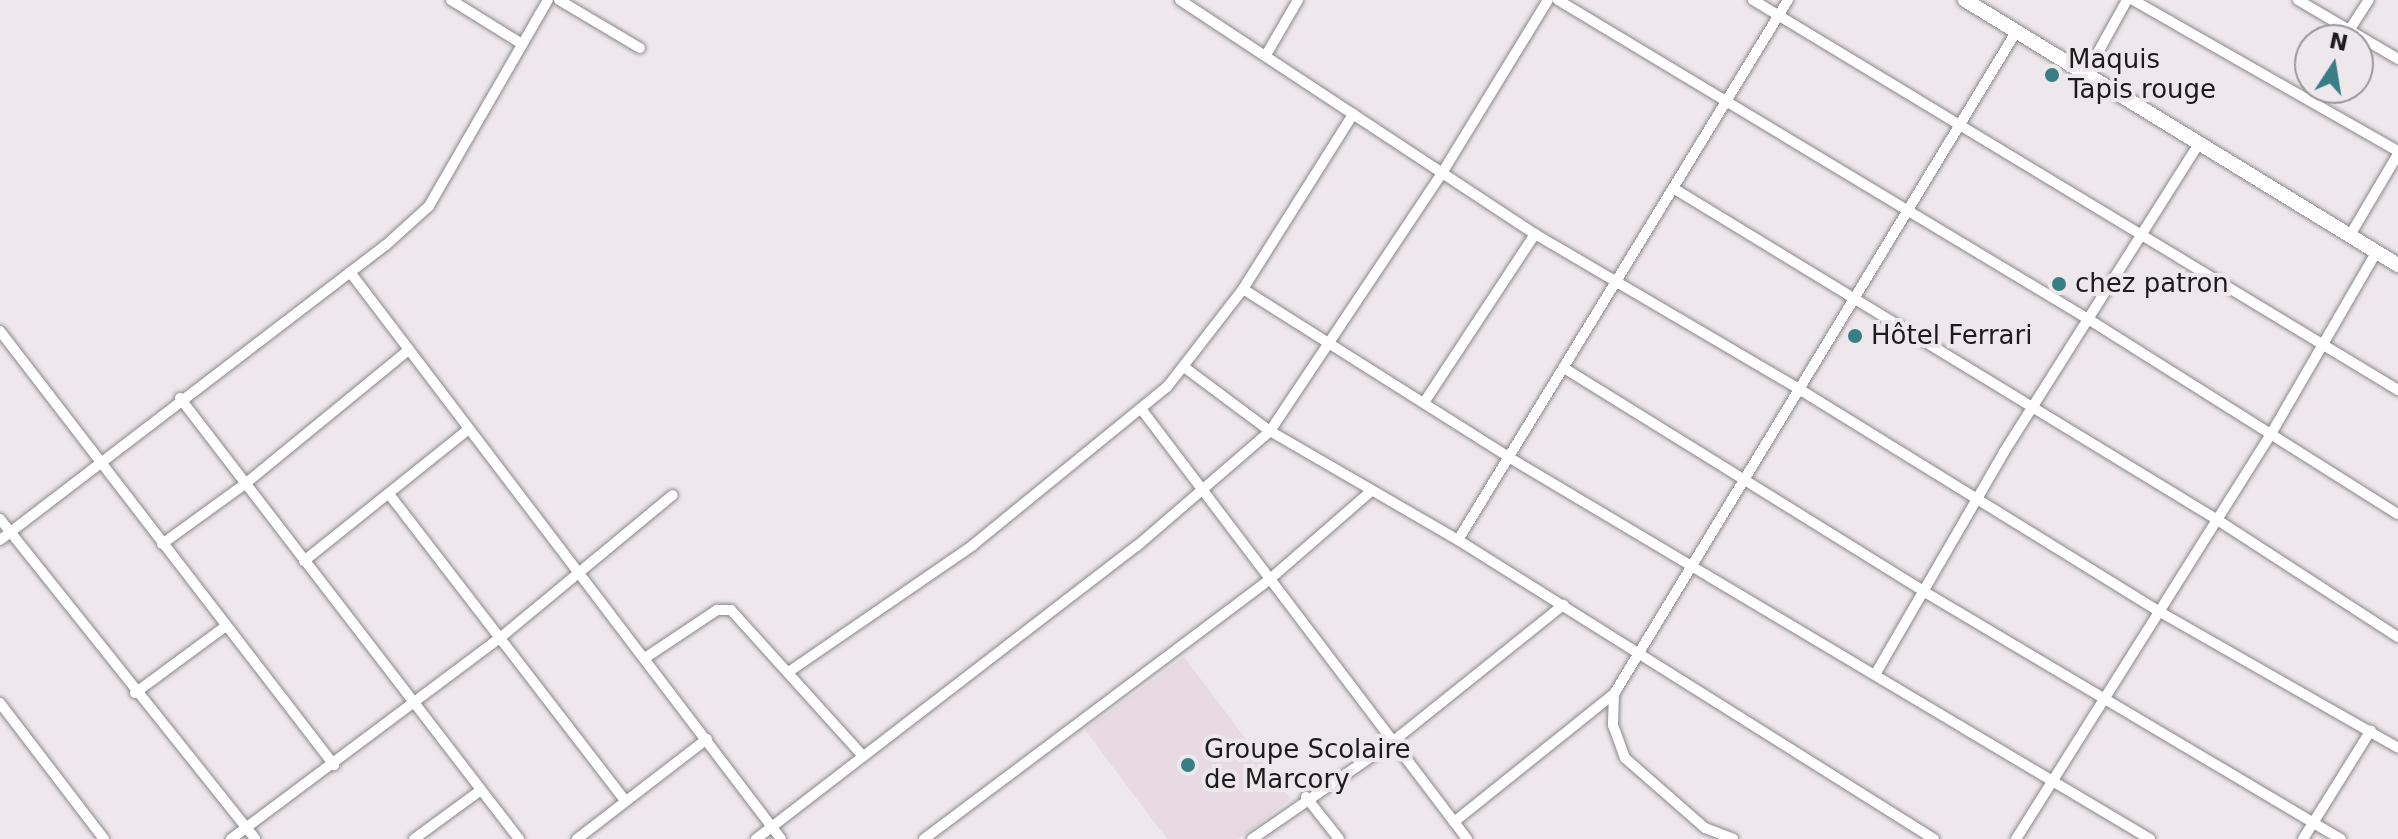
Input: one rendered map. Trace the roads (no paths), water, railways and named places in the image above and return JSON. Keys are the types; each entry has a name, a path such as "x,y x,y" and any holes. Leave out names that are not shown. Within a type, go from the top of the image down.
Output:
{"street":[{"path":"451,0 522,44"},
{"path":"0,540 180,398 350,272 429,206 548,0"},
{"path":"559,0 640,48"},
{"path":"1181,0 1535,234 1799,389 2160,612 2398,748"},
{"path":"1266,55 1298,0"},
{"path":"756,839 1206,491 1270,431 1327,340 1442,173 1548,0"},
{"path":"1558,0 1724,103 2088,319 2398,514"},
{"path":"1753,0 2398,390"},
{"path":"1458,540 1788,0"},
{"path":"1965,0 2197,147 2398,265"},
{"path":"2086,74 2130,0 2398,152 2349,237"},
{"path":"2298,0 2336,24"},
{"path":"2353,24 2369,0"},
{"path":"1454,822 1614,694 2016,32"},
{"path":"2374,46 2398,59"},
{"path":"790,671 973,545 1142,410 1184,367 1243,289 1353,114"},
{"path":"1876,673 2030,409 2138,235 2197,147"},
{"path":"1673,188 1855,297 2030,409 2216,519 2398,637"},
{"path":"1425,401 1535,234"},
{"path":"2016,839 2271,434 2376,253"},
{"path":"350,272 781,839"},
{"path":"1243,289 1425,401 1510,458 2055,779 2150,839"},
{"path":"0,331 97,463 334,765"},
{"path":"162,544 245,484 409,350"},
{"path":"1184,367 1270,431 1370,492 1458,540 1934,839"},
{"path":"1564,368 1923,591 2341,839"},
{"path":"180,398 519,839"},
{"path":"1142,410 1206,491 1391,743 1467,839"},
{"path":"304,561 469,429"},
{"path":"924,839 1270,579 1370,492"},
{"path":"389,494 625,801"},
{"path":"231,839 500,638 579,576 673,495"},
{"path":"0,519 135,693 255,839"},
{"path":"1252,839 1306,797 1391,743 1563,605"},
{"path":"645,658 717,610 731,610 790,671 863,756"},
{"path":"135,693 226,626"},
{"path":"1614,694 1613,725 1625,758 1705,828 1733,839"},
{"path":"0,703 104,839"},
{"path":"2303,839 2371,730"},
{"path":"577,839 707,739"},
{"path":"414,839 481,790"},
{"path":"1306,797 1339,839"}],"place":[{"name":"Maquis Tapis rouge","path":"2052,75"},
{"name":"chez patron","path":"2059,284"},
{"name":"Hôtel Ferrari","path":"1855,336"},
{"name":"Groupe Scolaire de Marcory","path":"1188,765"}]}
